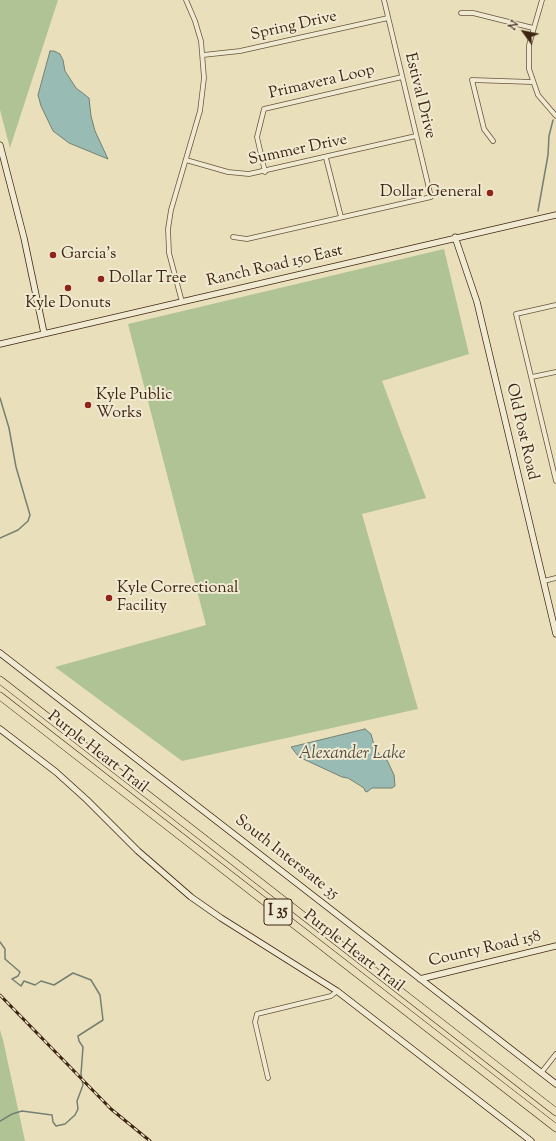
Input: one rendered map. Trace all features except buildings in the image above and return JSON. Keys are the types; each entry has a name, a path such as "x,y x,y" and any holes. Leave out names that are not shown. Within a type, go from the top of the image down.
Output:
{"highway":[{"name":"Purple Heart Trail","path":"0,680 556,1112"},
{"name":"Purple Heart Trail","path":"0,696 556,1128"}],"main road":[{"path":"0,145 24,238 44,334"},
{"name":"Ranch Road 150 East","path":"0,344 556,215"},
{"name":"Old Post Road","path":"455,238 477,302 556,634"},
{"name":"South Interstate 35","path":"0,653 556,1084"},
{"path":"0,729 56,772 87,800 138,851 191,897 221,918 337,991 531,1141"},
{"name":"County Road 158","path":"420,979 556,946"}],"street":[{"path":"182,302 171,262 168,238 171,210 202,102 204,78 203,55 195,21 186,0"},
{"name":"Estival Drive","path":"341,217 431,197 384,0"},
{"path":"542,0 528,50 529,69 532,82 542,101 556,116"},
{"path":"461,13 473,13 533,28"},
{"name":"Spring Drive","path":"203,55 240,51 388,18"},
{"name":"Primavera Loop","path":"264,172 257,137 264,108 402,77"},
{"path":"493,141 484,129 472,80 532,82"},
{"name":"Summer Drive","path":"186,160 236,174 264,172 416,136"},
{"path":"233,237 247,239 341,217 326,158"},
{"path":"556,305 516,314 556,481"},
{"path":"532,377 556,372"},
{"path":"544,581 556,578"},
{"path":"268,1078 255,1022 257,1014 331,996 337,991"},
{"path":"541,1073 556,1054"}],"green space":[{"path":"0,0 58,0 10,148 0,110"},
{"path":"444,249 469,354 382,381 426,498 362,514 418,709 182,761 55,667 206,625 128,324"},
{"path":"0,1030 3,1040 25,1141 0,1141"}],"water":[{"path":"50,51 60,54 65,71 76,88 89,98 91,116 95,131 108,159 69,143 53,131 41,106 38,95"},
{"name":"Alexander Lake","path":"365,729 371,734 374,745 381,758 387,760 394,775 395,786 392,788 372,788 367,792 364,788 348,778 342,777 299,757 291,747"}],"waterway":[{"path":"538,211 548,155 549,136 553,120"},
{"path":"0,398 9,428 16,467 30,515 28,521 18,530 0,538"},
{"path":"0,942 5,949 5,959 20,972 18,976 12,979 21,986 24,981 35,985 41,981 54,985 73,973 91,980 100,995 103,1020 78,1036 83,1047 81,1074 83,1085 77,1101 78,1109 75,1115 65,1124 56,1126 53,1122 52,1115 22,1111 12,1114 0,1121"}],"railway":[{"path":"0,995 111,1109 150,1141"}],"place":[{"name":"Dollar General","path":"490,193"},
{"name":"Garcia's","path":"53,255"},
{"name":"Dollar Tree","path":"101,279"},
{"name":"Kyle Donuts","path":"68,288"},
{"name":"Kyle Public Works","path":"88,405"},
{"name":"Kyle Correctional Facility","path":"109,598"}]}
